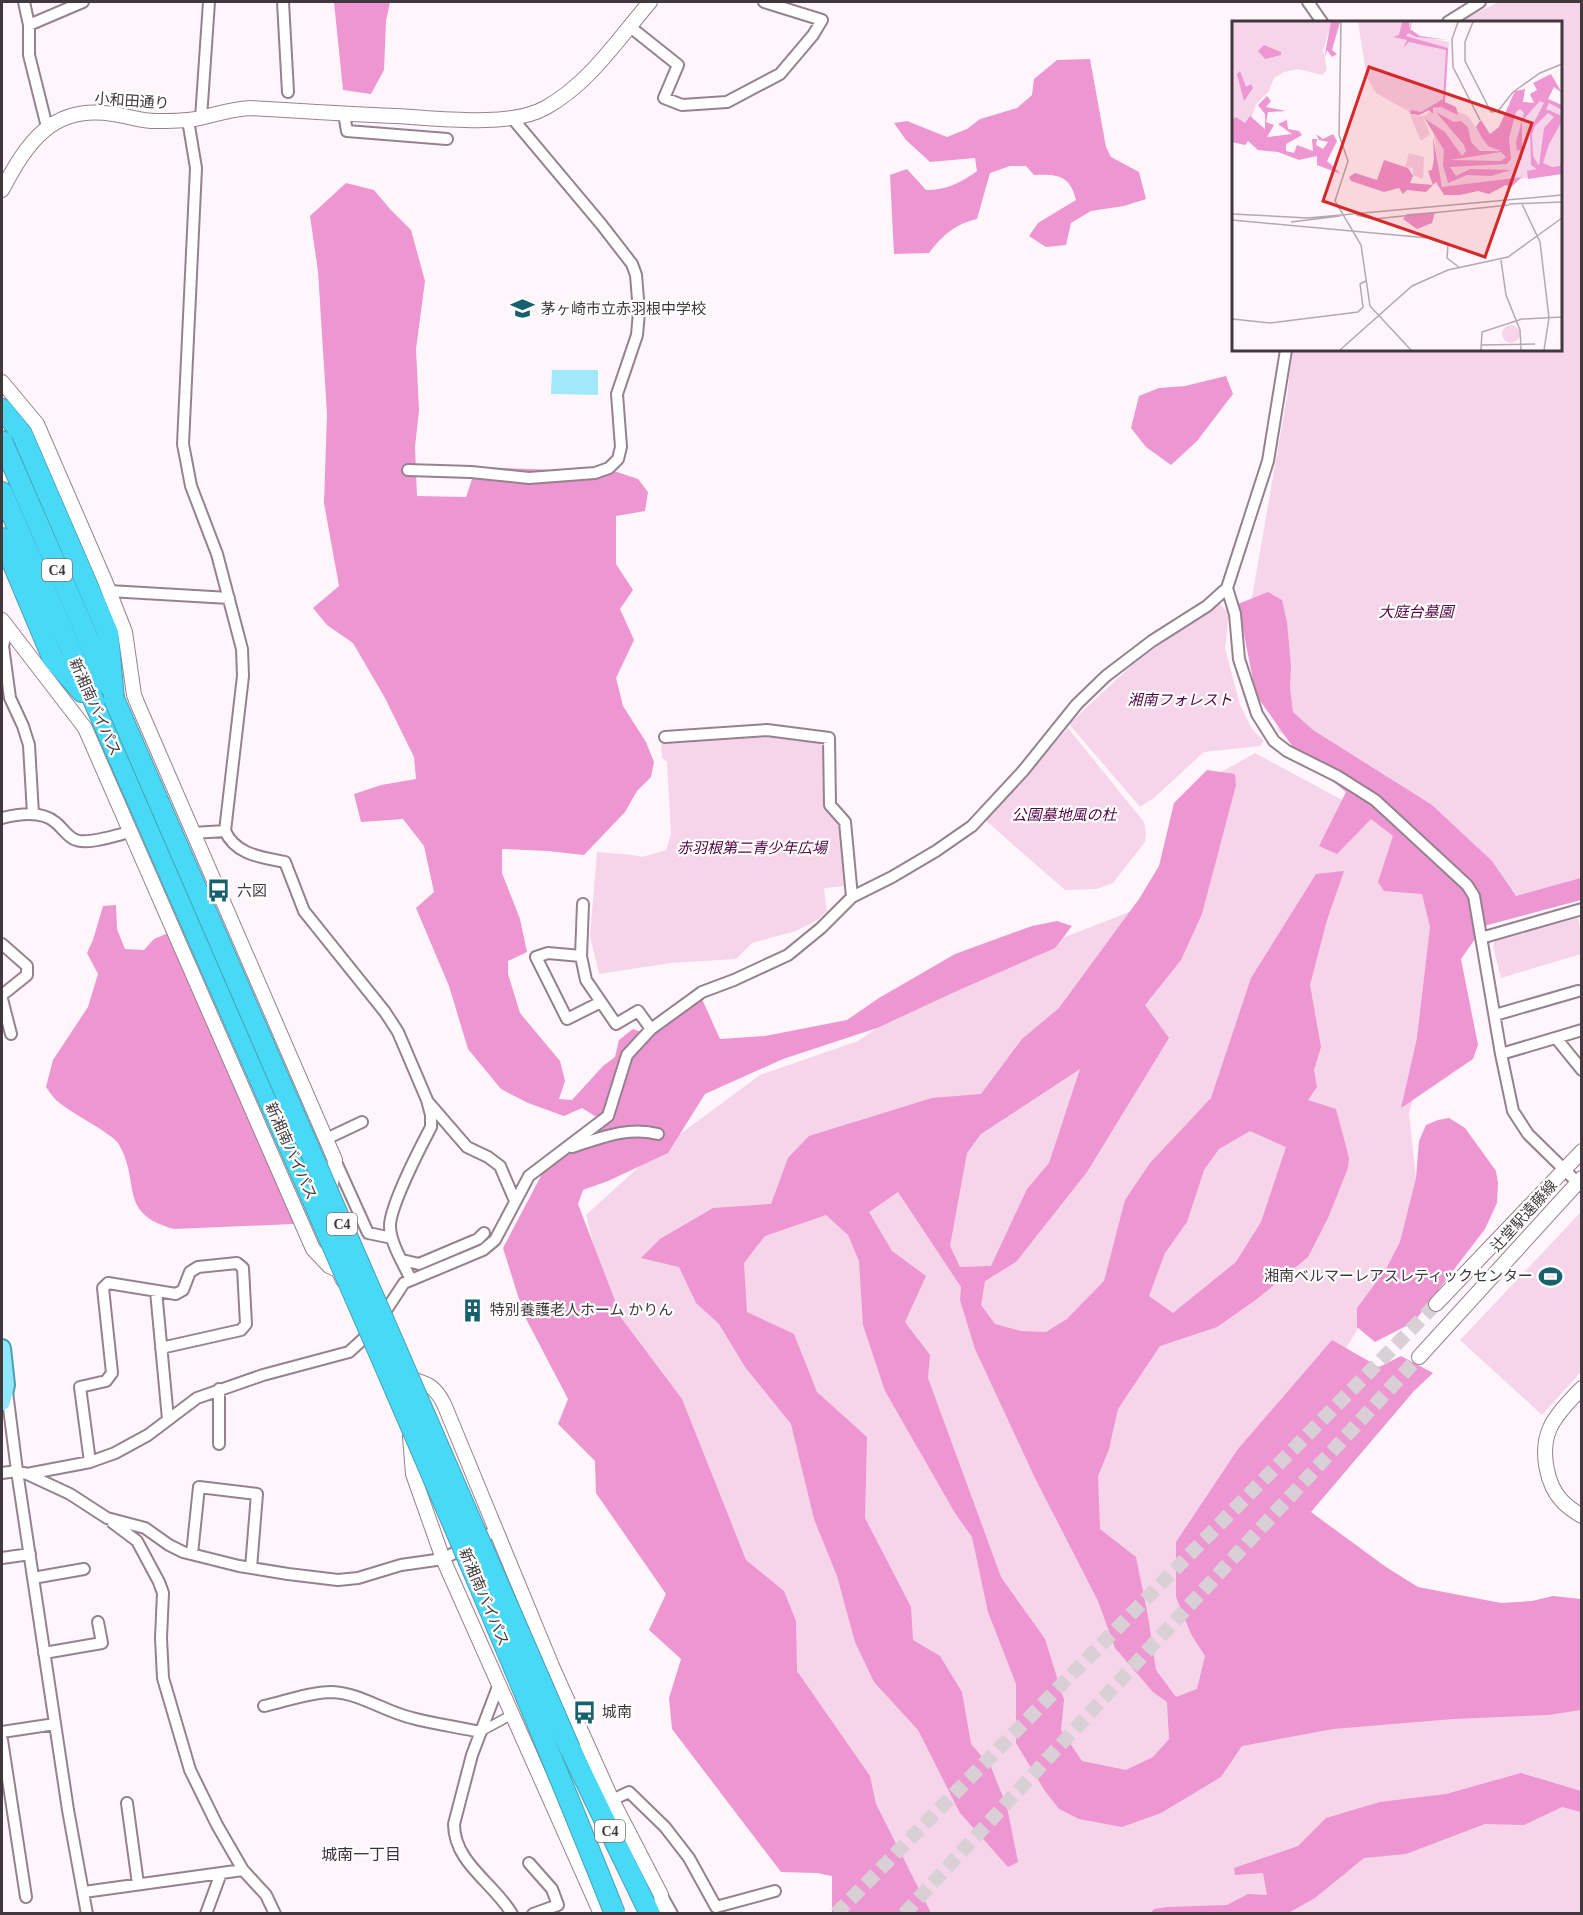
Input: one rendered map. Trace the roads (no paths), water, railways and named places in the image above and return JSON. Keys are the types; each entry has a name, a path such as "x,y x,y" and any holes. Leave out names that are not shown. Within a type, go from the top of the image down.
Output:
{"highway":[{"path":"2,409 22,434 108,633 114,699"},
{"name":"新湘南バイパス","path":"2,441 570,1749 650,1914"},
{"name":"新湘南バイパス","path":"2,492 427,1462 552,1756 615,1914"},
{"path":"2,538 53,659 95,708"}],"main road":[{"path":"2,1348 6,1385 2,1402"}],"street":[{"path":"24,2 29,25 29,55 47,127"},
{"path":"56,2 65,9"},
{"path":"29,25 83,2"},
{"path":"209,2 194,119 195,168 183,444 191,486 217,554 242,649 243,676 225,831 229,840 240,850 285,862 304,911 385,1012 398,1032 427,1100 431,1127 394,1209 390,1225 392,1238 411,1280"},
{"path":"283,2 288,92"},
{"name":"小和田通り","path":"2,190 20,156 38,135 47,127 71,116 98,113 140,120 194,119 237,108 250,108 456,119 513,119 543,110 569,93 591,72 650,2"},
{"path":"629,26 678,65 664,98 682,105 727,102 780,74 813,35 822,20 764,2"},
{"path":"1308,2 1321,21"},
{"path":"1450,21 1480,2"},
{"path":"344,114 347,131 447,139"},
{"path":"408,470 471,472 529,478 595,473 609,468 618,459 621,447 617,394 637,335 639,312 636,275 632,264 607,232 513,119"},
{"path":"2,1473 90,1462 132,1445 197,1398 263,1375 349,1352 370,1332 404,1283 483,1250 495,1240 529,1176 608,1116 627,1055 651,1029 702,992 789,955 821,928 852,897 936,851 972,826 1023,771 1077,704 1106,676 1152,641 1207,606 1227,588 1268,461 1286,351"},
{"path":"2,382 37,424 125,632 134,695 368,1233 392,1238"},
{"path":"1227,588 1234,614 1239,658 1257,714 1274,741 1287,751 1337,776 1375,800 1467,885 1474,896 1501,1054 1514,1111 1527,1134 1580,1182"},
{"path":"108,591 229,598"},
{"path":"4,624 3,646 10,698 29,745 33,814"},
{"path":"4,624 85,728 313,1249 320,1259 338,1270 393,1373 432,1386 437,1391 612,1800 672,1914"},
{"path":"665,737 767,730 829,738 830,805 845,822 852,897"},
{"path":"2,818 33,814 54,820 74,840 83,842 130,832"},
{"path":"193,833 225,831"},
{"path":"583,904 581,956 586,980 616,1024 638,1011 651,1029"},
{"path":"1481,938 1581,909"},
{"path":"2,944 27,966 27,975 2,997 11,1034"},
{"path":"581,956 548,953 536,957 567,1019 601,1002"},
{"path":"1495,1015 1578,991"},
{"path":"1501,1054 1581,1030"},
{"path":"1556,1038 1581,1070"},
{"path":"427,1100 467,1147 488,1157 500,1166 514,1201"},
{"path":"326,1138 362,1122"},
{"path":"566,1148 626,1130 643,1130 658,1134"},
{"name":"辻堂駅遠藤線","path":"1436,1304 1581,1150"},
{"path":"335,1160 325,1219 410,1433 413,1474 443,1559 601,1914"},
{"name":"辻堂駅遠藤線","path":"1419,1357 1580,1182"},
{"path":"298,1215 327,1206"},
{"path":"402,1260 418,1264 478,1239 484,1233"},
{"path":"90,1462 80,1387 106,1381 112,1373 103,1288 108,1283 176,1294 183,1290 190,1272 198,1267 237,1263 243,1268 246,1324 241,1330 161,1348"},
{"path":"156,1291 168,1419"},
{"path":"6,1385 22,1472 33,1578 68,1810 87,1914"},
{"path":"219,1389 219,1444"},
{"path":"1581,1391 1550,1427 1545,1451 1547,1471 1553,1487 1562,1501 1581,1516"},
{"path":"22,1472 70,1494 137,1541 163,1593 160,1638 163,1678 190,1770 209,1812 243,1870 266,1895 275,1914"},
{"path":"192,1554 199,1487 257,1494 251,1568"},
{"path":"93,1510 107,1518 145,1528 175,1549 192,1554 251,1568 347,1580 401,1565 443,1559 495,1531"},
{"path":"2,1558 30,1554"},
{"path":"33,1578 84,1569"},
{"path":"44,1653 102,1643 98,1622"},
{"path":"264,1706 323,1692 336,1692 354,1696 412,1719 480,1732 511,1709 560,1683"},
{"path":"499,1684 468,1769 454,1824 454,1834 458,1848 471,1866 498,1894 512,1914"},
{"path":"2,1732 55,1724"},
{"path":"2,1740 26,1897"},
{"path":"612,1800 629,1792 664,1827 689,1858 717,1910 775,1891"},
{"path":"127,1803 138,1884"},
{"path":"529,1863 552,1889 558,1905 532,1914"},
{"path":"84,1892 243,1870"},
{"path":"207,1914 221,1873"},
{"path":"661,1895 663,1914"}],"water":[{"path":"552,370 598,370 598,395 551,394"}],"tunnel":[{"path":"836,1914 1436,1304"},
{"path":"904,1914 1419,1357"}],"place":[{"name":"茅ヶ崎市立赤羽根中学校","path":"523,309"},
{"name":"六図","path":"219,891"},
{"name":"湘南ベルマーレアスレティックセンター","path":"1551,1276"},
{"name":"特別養護老人ホーム かりん","path":"472,1310"},
{"name":"城南","path":"584,1712"}],"district":[{"name":"城南一丁目","path":"361,1854"}],"park label":[{"name":"大庭台墓園","path":"1416,612"},
{"name":"湘南フォレスト","path":"1180,700"},
{"name":"公園墓地風の杜","path":"1064,815"},
{"name":"赤羽根第二青少年広場","path":"752,848"}]}
